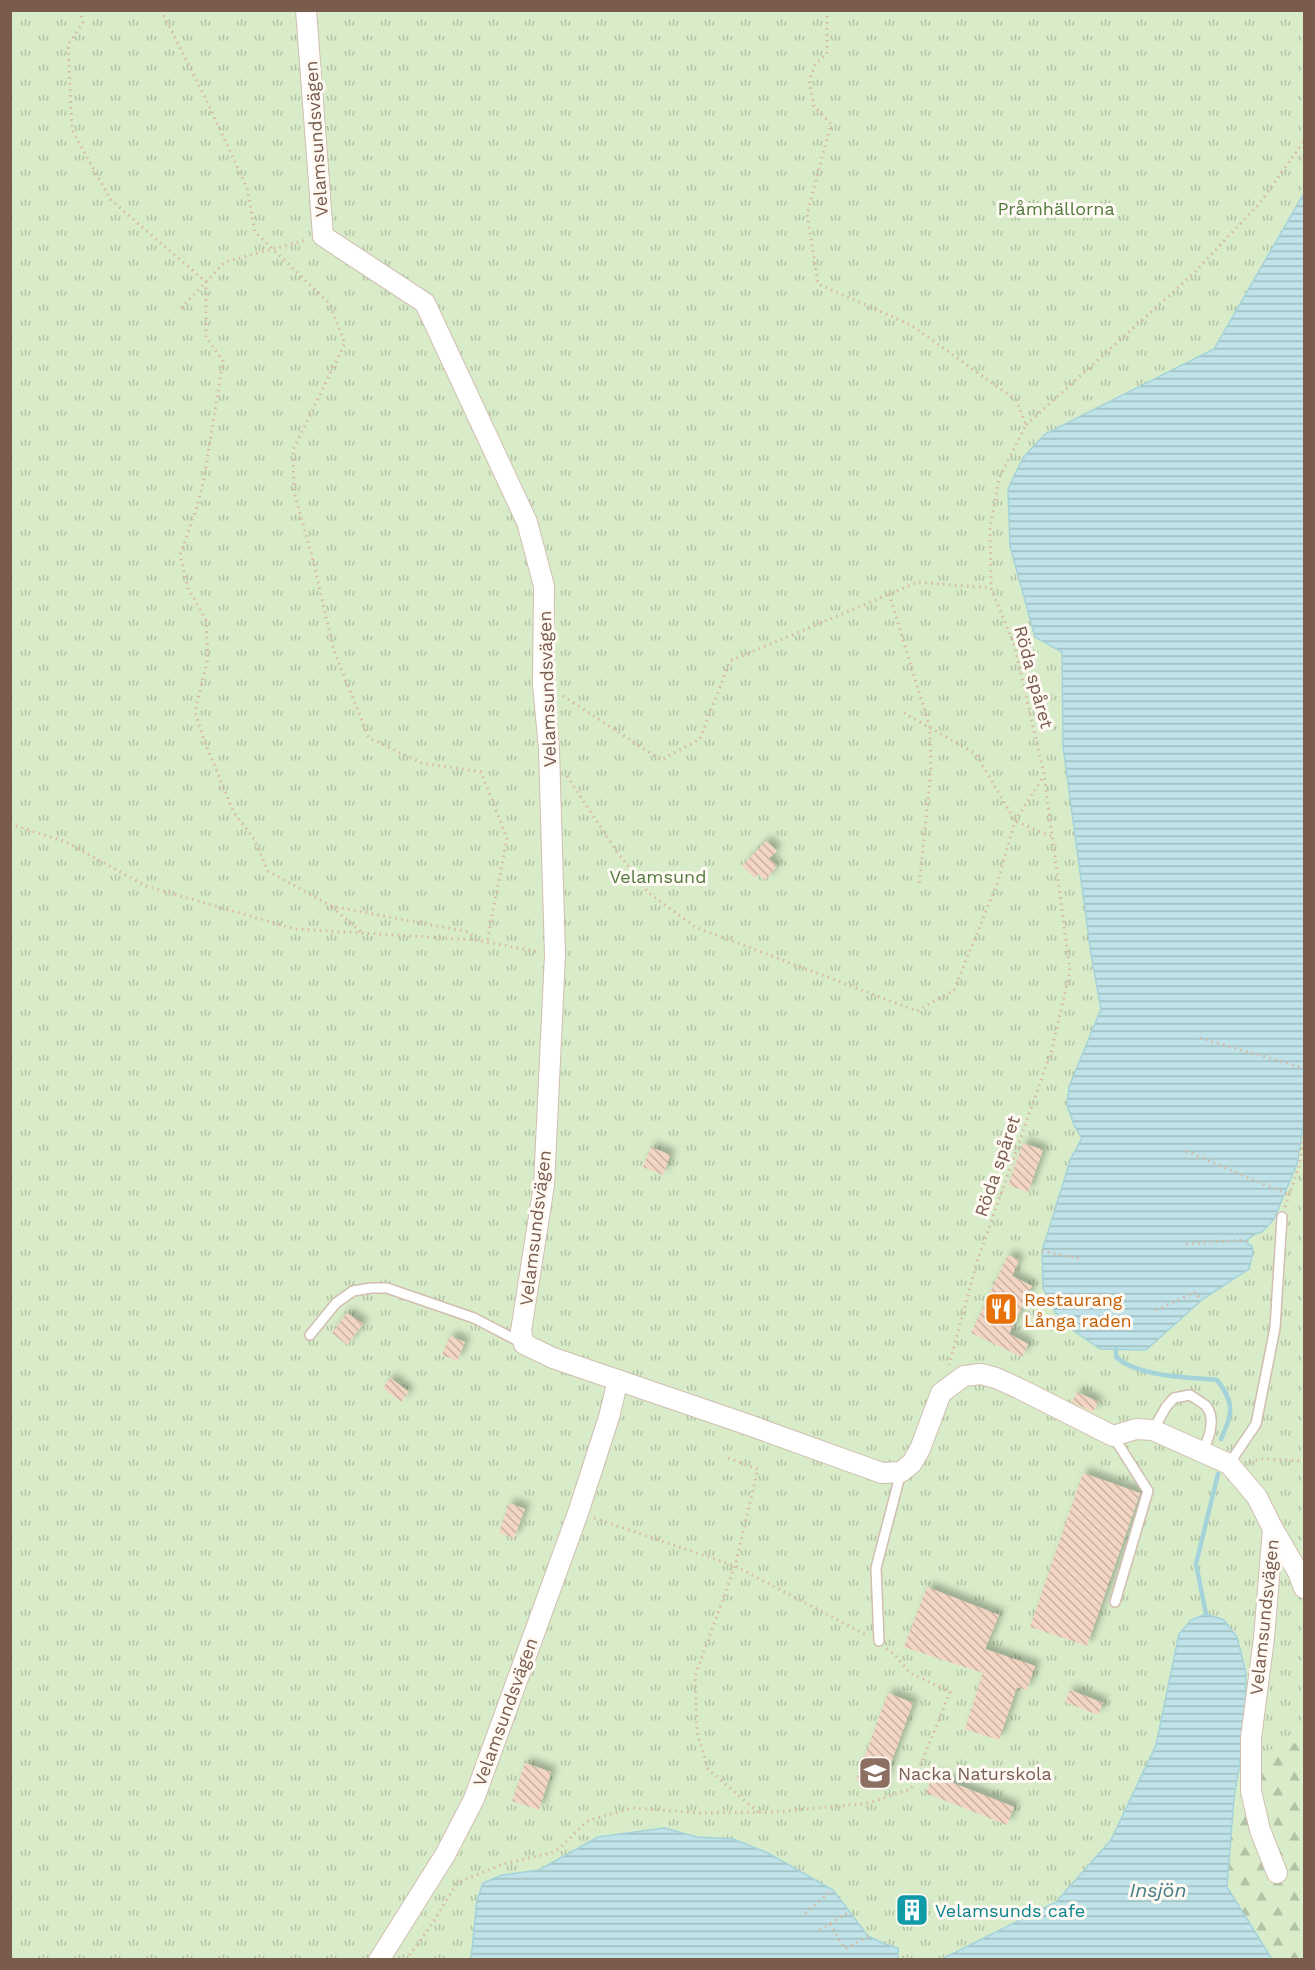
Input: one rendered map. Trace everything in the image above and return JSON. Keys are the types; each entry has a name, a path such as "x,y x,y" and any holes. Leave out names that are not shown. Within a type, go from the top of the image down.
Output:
{"street":[{"name":"Velamsundsvägen","path":"306,10 323,236 425,303 527,522 544,586 543,684 549,749 555,955 544,1185 521,1331 524,1344"},
{"path":"524,1344 553,1358 882,1473 901,1472 912,1463 920,1449 941,1393 964,1376 981,1374 996,1378 1113,1436"},
{"name":"Velamsundsvägen","path":"379,1959 445,1855 474,1799 578,1513 609,1418 618,1380"},
{"name":"Velamsundsvägen","path":"1113,1436 1136,1429 1153,1430 1232,1466 1257,1497 1273,1529 1264,1638 1251,1738 1251,1791 1260,1830 1277,1873"},
{"path":"1273,1529 1305,1588"}],"lane":[{"path":"1232,1466 1256,1424 1275,1328 1282,1217"},
{"path":"310,1335 336,1303 353,1291 387,1288 474,1318 524,1344"},
{"path":"1153,1430 1174,1398 1190,1395 1206,1406 1209,1414 1211,1423 1209,1437 1203,1452"},
{"path":"1113,1436 1148,1491 1114,1602"},
{"path":"879,1641 876,1568 901,1472"}],"path":[{"path":"80,10 83,22 68,45 72,130 111,200 206,282 206,337 223,361 204,479 180,555 188,588 206,620 208,658 195,711 204,740 234,813 254,839 268,870 331,906 363,933"},
{"path":"161,10 247,188 255,232 329,303 345,343 293,450 294,492 312,556 334,651 369,738 422,763 481,772 507,838 487,942"},
{"path":"827,10 827,54 816,63 809,80 814,106 831,124 807,214 818,284 911,325 1016,400 1026,425 1192,275 1260,203 1305,141"},
{"path":"181,308 225,262 323,236"},
{"name":"Röda spåret","path":"941,1393 978,1262 1052,1049 1070,971 1044,774 1014,644 991,588 990,528 999,478 1026,425"},
{"path":"543,684 662,760 700,739 730,661 918,582 991,588"},
{"path":"889,594 930,728 932,770 919,887"},
{"path":"904,713 976,754 1015,821 1053,837"},
{"path":"549,749 617,852 649,893 695,927 917,1011 954,990 996,884 1015,821 1044,774"},
{"path":"10,824 66,842 146,886 295,929 476,940 555,955"},
{"path":"331,906 469,932 476,940"},
{"path":"1200,1038 1305,1068"},
{"path":"1282,1217 1299,1166 1305,1136"},
{"path":"1186,1151 1289,1195"},
{"path":"1186,1244 1240,1240 1250,1242"},
{"path":"1042,1251 1081,1259"},
{"path":"1156,1310 1196,1292 1201,1300"},
{"path":"728,1458 758,1469 735,1566 695,1676 697,1732 708,1769 758,1812"},
{"path":"1232,1466 1261,1459 1305,1461"},
{"path":"406,1959 432,1924 457,1883 503,1864 551,1853 560,1848 587,1821 632,1808 701,1813 776,1812 869,1803 911,1789 950,1692 910,1673 897,1656 879,1641 735,1566 578,1513"},
{"path":"805,1913 833,1890"},
{"path":"820,1929 850,1911"},
{"path":"830,1924 845,1949 868,1936"}],"green space":[{"name":"Velamsund","path":"11,11 1304,11 1304,1741 1254,1754 1234,1798 1227,1887 1272,1959 11,1960"},
{"path":"1304,1576 1304,1959 1272,1959 1227,1887 1234,1798 918,1960"}],"water":[{"path":"1304,193 1304,1121 1297,1164 1274,1219 1262,1232 1248,1239 1248,1244 1252,1246 1253,1251 1249,1269 1203,1299 1146,1350 1100,1349 1074,1331 1055,1312 1043,1288 1042,1251 1071,1158 1082,1138 1074,1125 1067,1105 1069,1087 1101,1009 1091,954 1063,746 1062,652 1035,637 1010,546 1008,489 1023,458 1045,434 1214,349"},
{"name":"Insjön","path":"1206,1614 1224,1620 1237,1637 1246,1673 1245,1731 1234,1798 1227,1887 1272,1959 940,1960 1056,1902 1111,1840 1156,1745 1179,1634 1191,1620"},
{"path":"664,1828 697,1837 733,1839 768,1853 833,1890 868,1936 898,1948 898,1959 471,1959 477,1900 483,1883 502,1875 539,1870 598,1837"}],"building":[{"path":"766,841 777,851 769,858 777,866 765,880 759,874 755,878 742,866"},
{"path":"1023,1143 1043,1150 1028,1192 1008,1185"},
{"path":"651,1147 670,1155 663,1175 643,1167"},
{"name":"Restaurang Långa raden","path":"1008,1255 1019,1260 1012,1276 1032,1286 1009,1334 1028,1344 1022,1357 971,1333"},
{"path":"347,1313 363,1324 347,1345 332,1333"},
{"path":"450,1336 465,1342 457,1361 442,1355"},
{"path":"390,1378 409,1392 401,1402 383,1388"},
{"path":"1077,1392 1098,1402 1093,1412 1072,1402"},
{"path":"1083,1473 1140,1493 1087,1646 1030,1627"},
{"path":"509,1503 525,1509 514,1538 499,1533"},
{"path":"927,1587 999,1615 985,1649 1035,1666 1027,1690 1017,1687 999,1740 965,1729 983,1673 904,1647"},
{"path":"1070,1690 1103,1703 1098,1715 1065,1702"},
{"path":"888,1693 913,1703 881,1790 856,1780"},
{"path":"525,1763 551,1772 539,1810 512,1801"},
{"path":"933,1775 1014,1807 1007,1825 926,1793"},
{"name":"Velamsunds cafe","path":"908,1900 923,1910 916,1921 901,1910"}],"waterway":[{"path":"1116,1349 1116,1357 1137,1369 1164,1375 1217,1380 1230,1403 1230,1416 1221,1439"},
{"path":"1206,1614 1196,1564 1218,1474"}],"place":[{"name":"Restaurang Långa raden","path":"1001,1309"},
{"name":"Nacka Naturskola","path":"875,1773"},
{"name":"Velamsunds cafe","path":"912,1910"}],"park label":[{"name":"Pråmhällorna","path":"1056,208"}]}
